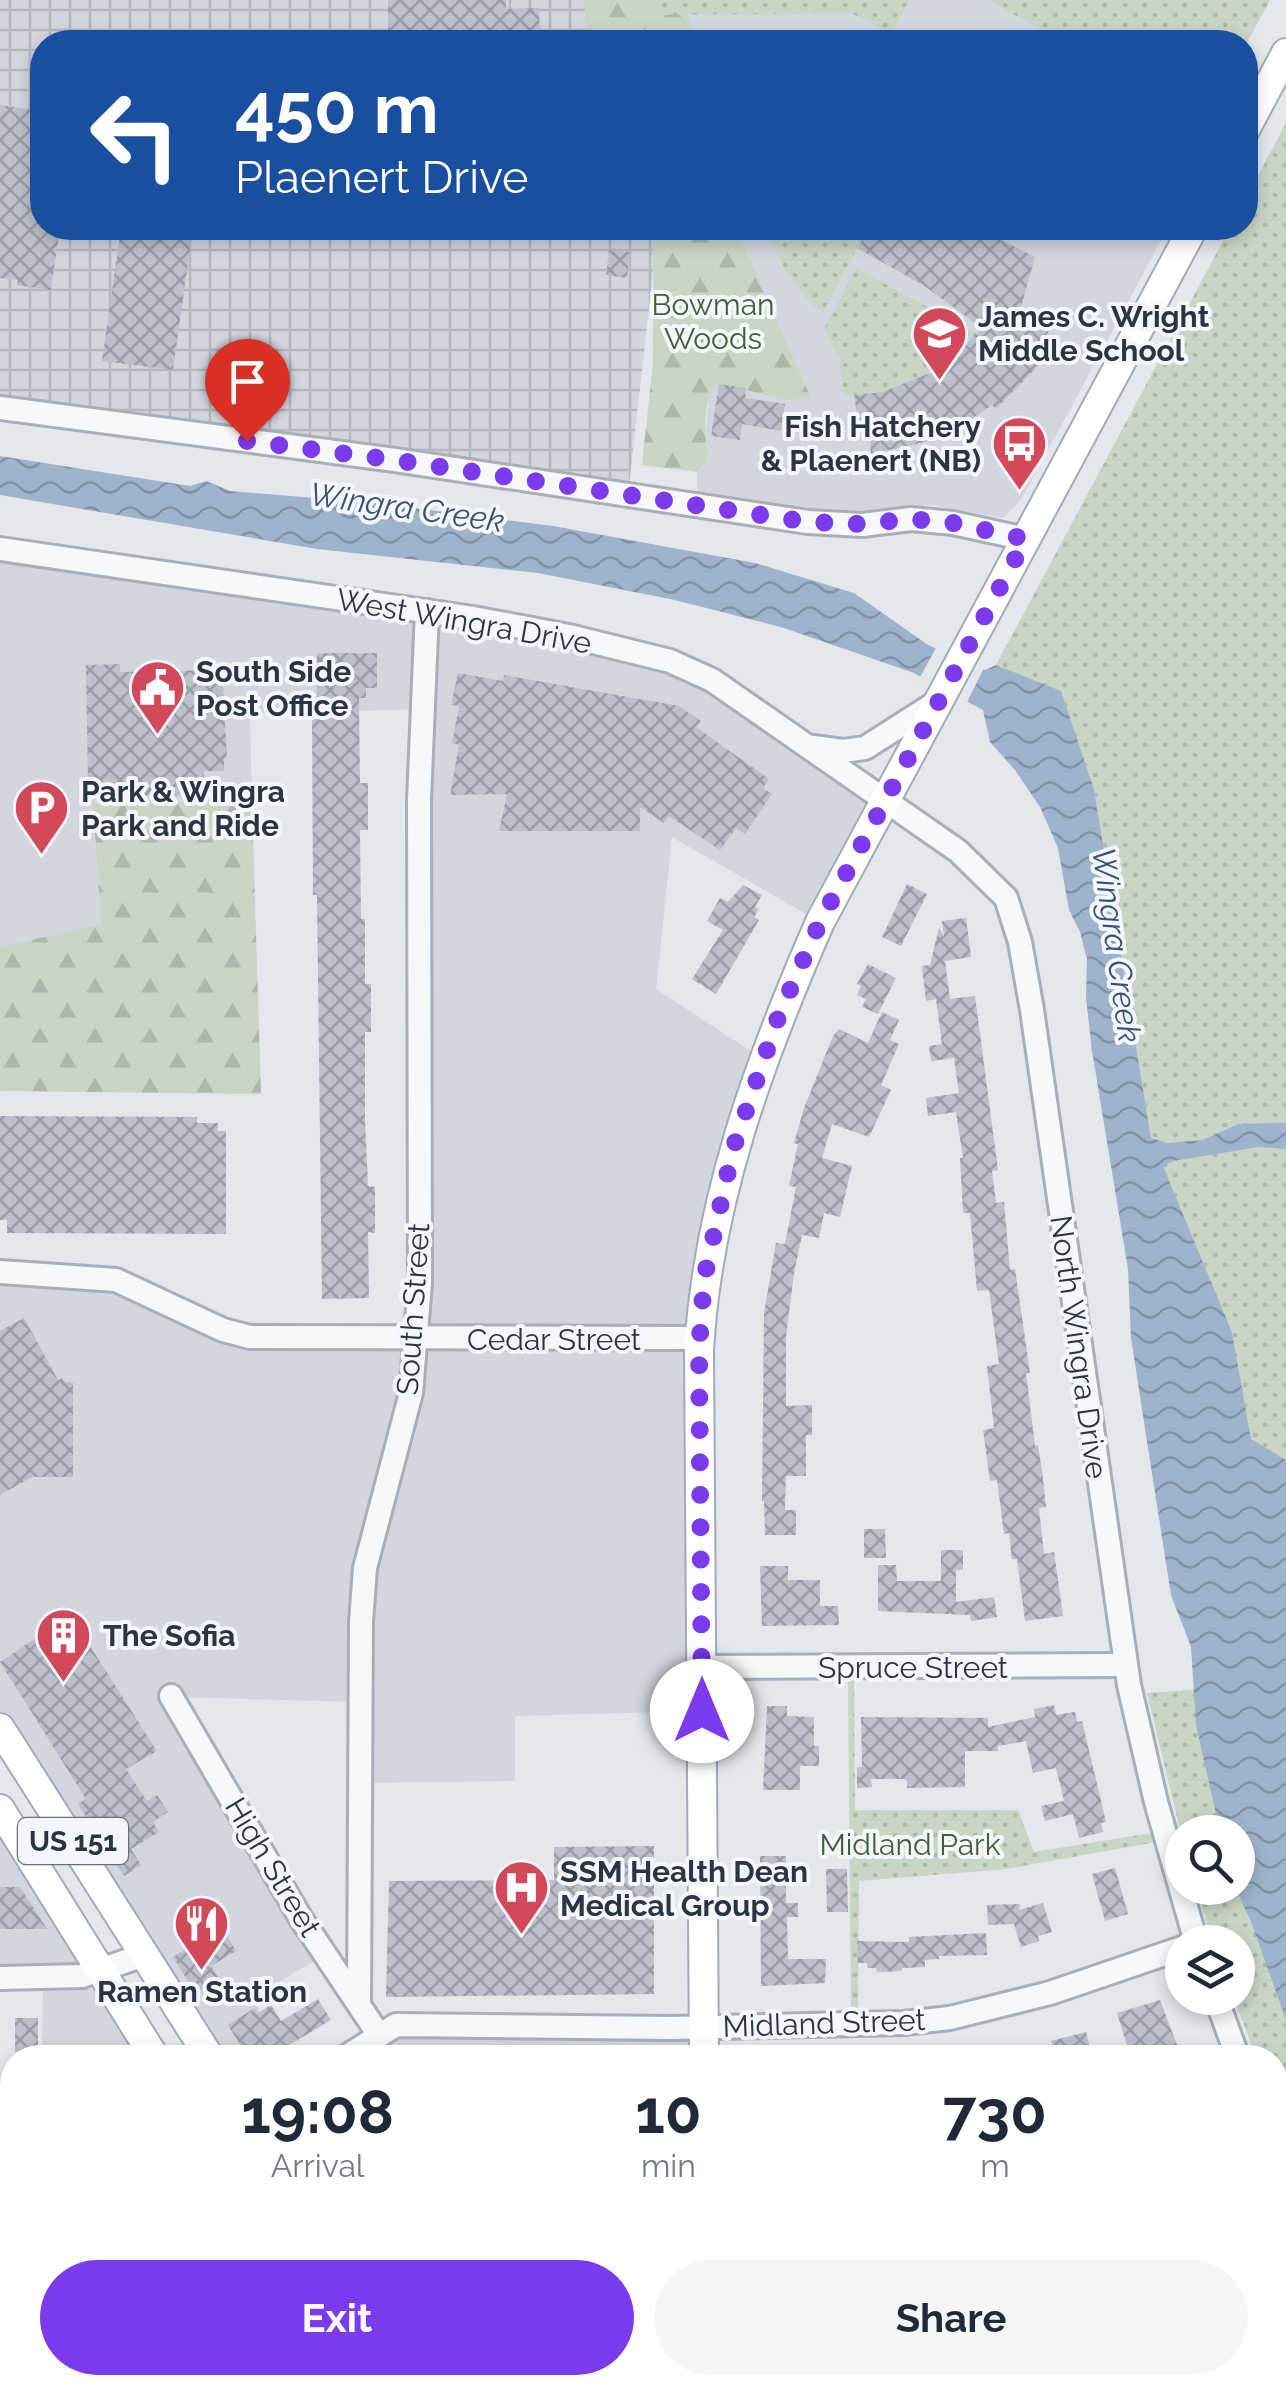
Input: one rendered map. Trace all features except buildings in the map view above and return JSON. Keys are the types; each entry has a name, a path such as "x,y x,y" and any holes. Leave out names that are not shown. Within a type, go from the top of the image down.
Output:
{"main road":[{"path":"1258,106 1286,53"},
{"path":"704,2045 700,1338 708,1259 733,1149 762,1059 820,922 1187,240"},
{"name":"US 151","path":"0,1728 202,2045"},
{"name":"US 151","path":"0,1809 147,2045"}],"street":[{"path":"0,408 395,460 808,522 862,524 911,519 953,523 1026,539"},
{"name":"West Wingra Drive","path":"0,549 427,612 570,636 670,661 712,680 888,800"},
{"name":"South Street","path":"359,2001 362,1595 365,1568 411,1393 420,1275 419,800 427,612"},
{"path":"810,746 864,748 940,700"},
{"name":"North Wingra Drive","path":"888,800 958,851 1006,898 1020,942 1125,1665 1156,1802 1191,1925"},
{"name":"Cedar Street","path":"0,1272 116,1280 244,1336 700,1338"},
{"name":"Spruce Street","path":"702,1667 1125,1665"},
{"name":"High Street","path":"172,1696 300,1918 379,2035"},
{"name":"Midland Street","path":"364,2045 396,2025 704,2026 904,2023 950,2018 1050,1993 1165,1954"},
{"path":"0,1978 69,1977 99,1972 144,1956"},
{"path":"1222,2015 1233,2045"}],"shaded area":[{"path":"0,0 595,0 607,30 30,30 30,240 657,240 628,495 0,408"},
{"path":"909,0 987,0 1042,30 892,30"},
{"path":"851,13 883,30 664,30 662,15"},
{"name":"James C. Wright Middle School","path":"723,240 1162,240 1021,500 1003,518 932,505 831,513 787,511 697,497 697,472 708,460 705,442 709,394 714,383 787,400"},
{"path":"0,549 670,661 888,801 820,922 672,837 656,989 763,1059 707,1259 702,1711 515,1716 515,1781 362,1783 361,1702 172,1697 326,1954 252,1998 278,2045 201,2045 0,1730 0,1272 82,1276 223,1330 415,1339 422,709 250,714 252,804 93,804 101,924 0,947"},
{"path":"0,1809 148,2045 42,2045 43,1978 0,1978"},
{"path":"704,2026 704,2045 364,2045 379,2035"}],"green space":[{"path":"578,0 687,0 690,30 587,30 584,1"},
{"path":"661,0 909,0 893,30 883,30 851,13 662,15"},
{"path":"987,0 1270,0 1254,30 1042,30"},
{"path":"1286,123 1286,1460 1251,1440 1232,1332 1151,1138 1094,789 1061,692 996,665 1224,240 1258,240 1258,176"},
{"name":"Bowman Woods","path":"654,240 741,240 811,398 787,400 715,383 706,420 708,460 697,472 642,465 653,362"},
{"path":"772,240 862,240 823,312 806,298"},
{"path":"856,268 977,334 949,359 917,379 882,391 844,394 839,358 824,329"},
{"path":"93,804 252,804 261,1094 0,1091 0,947 101,924"},
{"name":"Midland Park","path":"848,1679 854,1680 855,1810 1018,1810 1034,1852 1164,1831 1165,1840 1007,1869 859,1881 858,2011 851,2011"},
{"path":"1286,1683 1286,2045 1252,2045 1240,2015 1255,2015 1255,1925 1208,1925 1201,1905 1255,1905 1255,1815 1176,1815 1147,1693"}],"water":[{"name":"Wingra Creek","path":"0,456 190,486 206,481 230,491 375,503 553,526 755,563 854,593 928,645 985,670 996,665 1061,691 1094,789 1151,1138 1167,1143 1203,1140 1238,1124 1286,1123 1286,1149 1259,1147 1163,1166 1232,1332 1251,1439 1286,1460 1286,2020 1255,1925 1243,1905 1255,1905 1255,1815 1216,1815 1196,1725 1191,1647 1171,1595 1131,1338 1128,1269 1092,1051 1086,998 1087,959 1069,910 1058,848 1040,807 990,742 983,710 914,673 784,628 675,600 538,573 317,549 0,495"}],"pier":[{"path":"938,644 986,664 965,706 918,681"}],"place":[{"name":"James C. Wright Middle School","path":"939,382"},
{"name":"Fish Hatchery & Plaenert (NB)","path":"1020,492"},
{"name":"South Side Post Office","path":"157,737"},
{"name":"Park & Wingra Park and Ride","path":"42,857"},
{"name":"The Sofia","path":"64,1684"},
{"name":"SSM Health Dean Medical Group","path":"521,1937"},
{"name":"Ramen Station","path":"202,1972"}],"route":[{"path":"247,441 808,522 862,524 911,519 953,523 1026,539 820,922 762,1059 733,1149 704,1279 699,1350 702,1711"}]}
